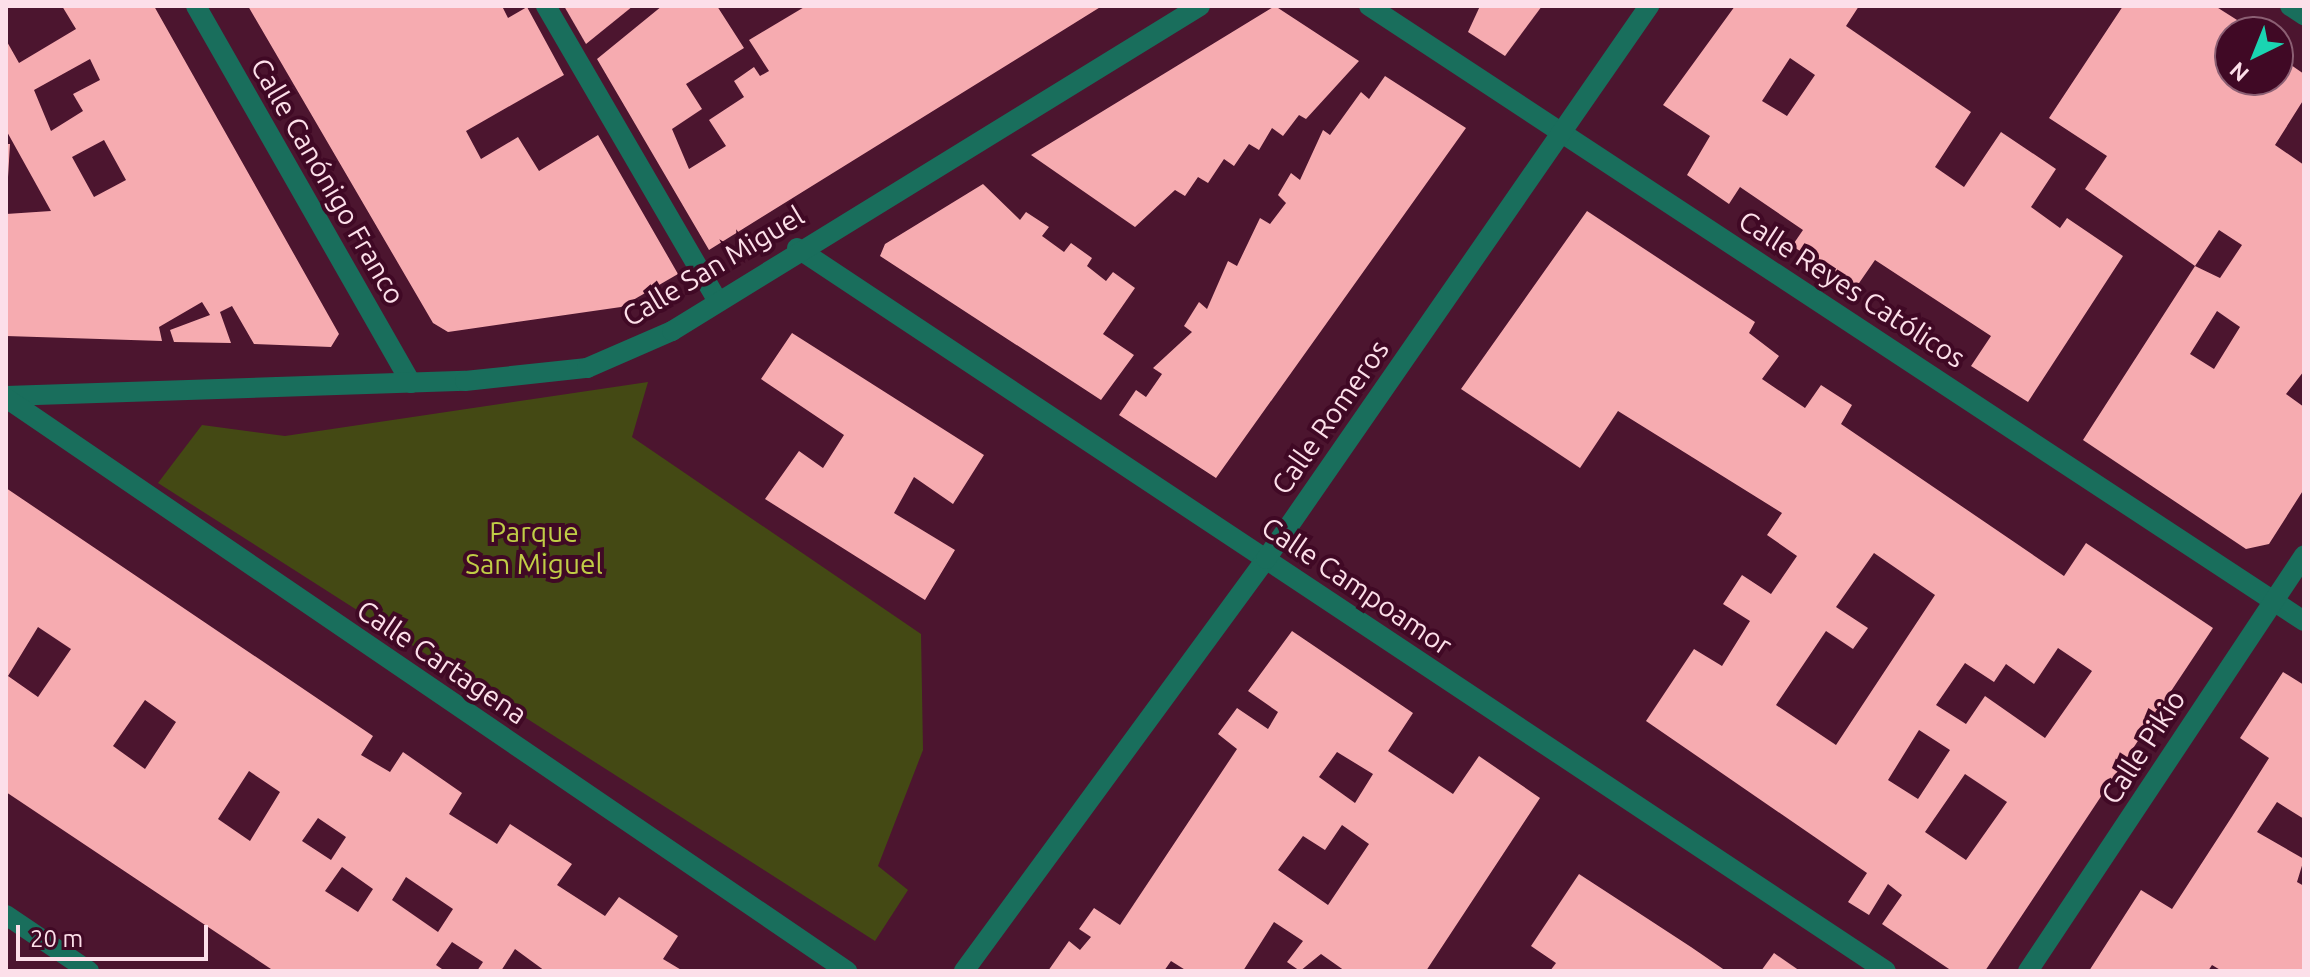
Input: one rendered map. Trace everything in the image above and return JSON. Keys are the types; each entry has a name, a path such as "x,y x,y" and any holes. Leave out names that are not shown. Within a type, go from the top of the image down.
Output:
{"street":[{"name":"Calle Canónigo Franco","path":"196,6 411,383"},
{"path":"546,6 718,301"},
{"name":"Calle San Miguel","path":"6,397 411,383 587,368 718,301 797,248 1200,6"},
{"name":"Calle Reyes Católicos","path":"1369,6 2304,621"},
{"name":"Calle Romeros","path":"964,971 1266,559 1649,6"},
{"path":"2290,6 2304,15"},
{"name":"Calle Campoamor","path":"797,248 1886,971"},
{"name":"Calle Cartagena","path":"6,397 847,971"},
{"name":"Calle Pikio","path":"2028,971 2304,555"},
{"path":"6,915 89,971"}],"green space":[{"name":"Parque San Miguel","path":"648,382 632,437 921,634 923,750 878,866 908,890 875,941 158,483 202,425 285,436"}],"building":[{"path":"62,6 154,6 339,334 331,347 254,344 232,306 220,312 231,343 174,342 170,330 210,315 202,302 159,327 162,341 6,336 6,214 51,211 6,130 6,40 19,63 76,29","holes":["90,59 100,80 73,94 83,111 51,131 34,90","104,140 126,180 94,197 72,157"]},
{"path":"248,6 502,6 508,18 527,7 564,75 466,131 481,159 518,137 539,171 598,135 678,274 621,307 448,332 433,323"},
{"path":"564,6 633,6 586,44"},
{"path":"662,6 717,6 744,48 686,84 702,109 672,129 689,169 726,146 709,120 744,97 734,81 754,67 760,76 769,71 749,40 806,6 1102,6 709,250 597,59"},
{"path":"1275,6 1359,61 1306,119 1299,115 1283,136 1272,128 1259,150 1249,144 1234,166 1224,159 1208,183 1198,177 1185,196 1175,190 1135,227 1031,155"},
{"path":"1480,6 1542,6 1505,56 1468,32"},
{"path":"1735,6 1859,6 1846,26 1971,112 1935,167 1964,187 2001,132 2056,169 2031,207 2060,228 2067,218 2123,256 2028,402 1971,366 1991,336 1875,260 1857,286 1792,246 1803,230 1740,187 1729,204 1687,175 1710,136 1663,105","holes":["1790,58 1815,75 1787,116 1762,101"]},
{"path":"2123,6 2215,6 2231,16 2214,16 2214,96 2294,96 2294,67 2304,74 2304,99 2275,145 2304,165 2304,371 2286,394 2304,407 2304,489 2269,544 2246,549 2083,440 2195,266 2085,189 2107,156 2049,118","holes":["2219,230 2242,245 2220,278 2195,266","2217,311 2240,327 2214,369 2190,354"]},
{"path":"1385,76 1466,128 1216,478 1119,415 1136,390 1146,397 1162,374 1153,368 1192,332 1184,326 1199,302 1207,309 1228,261 1237,266 1260,218 1270,224 1286,203 1278,195 1291,173 1300,180 1323,130 1330,135 1361,92 1369,99"},
{"path":"6,144 10,144 8,177 6,177"},
{"path":"983,184 1020,220 1026,212 1049,227 1042,236 1064,252 1071,243 1092,258 1087,266 1106,281 1113,272 1135,288 1103,334 1134,355 1101,400 880,256 885,244"},
{"path":"1587,211 1755,322 1749,333 1779,356 1762,379 1805,408 1821,385 1852,405 1841,424 2064,576 2086,543 2213,628 1985,971 1952,971 1882,924 1902,895 1888,884 1869,915 1848,902 1867,873 1646,721 1694,649 1722,666 1750,621 1723,604 1742,575 1771,594 1797,556 1767,535 1782,513 1618,411 1580,468 1461,389","holes":["1874,553 1935,595 1836,745 1776,705 1826,631 1853,649 1868,628 1836,607","2058,648 2092,671 2045,738 1985,696 1966,724 1936,705 1965,663 1994,682 2006,664 2034,684","1919,730 1950,750 1918,799 1888,780","1965,774 2007,802 1966,860 1925,832"]},
{"path":"792,333 984,455 953,504 914,477 894,513 955,550 925,600 765,499 799,451 823,468 844,435 761,379"},
{"path":"6,488 373,736 361,755 390,772 403,752 462,793 449,814 497,844 510,824 572,864 557,885 605,916 619,897 678,936 663,959 683,971 545,971 515,949 501,971 477,971 483,962 452,942 436,965 445,971 274,971 6,792","holes":["38,627 71,649 38,697 8,676","145,700 176,722 145,769 113,746","249,771 280,792 250,841 218,819","318,818 346,837 331,860 302,841","342,867 373,889 358,912 325,891","406,877 453,909 438,932 392,900"]},
{"path":"1292,631 1413,713 1388,751 1453,794 1479,756 1540,798 1426,971 1345,971 1321,954 1300,971 1287,962 1303,941 1274,922 1243,971 1187,971 1171,961 1164,971 1048,971 1069,941 1080,950 1091,937 1079,929 1094,908 1120,925 1237,749 1218,734 1237,708 1268,729 1278,712 1248,691","holes":["1337,752 1373,774 1355,803 1319,777","1342,825 1369,844 1328,905 1278,870 1303,836 1325,850"]},
{"path":"2283,672 2304,685 2304,819 2277,802 2257,832 2304,859 2297,882 2304,886 2304,971 2222,971 2212,965 2208,971 2089,971 2141,890 2172,909 2233,815 2269,758 2240,738"},
{"path":"1579,874 1726,971 1550,971 1556,963 1531,946"},
{"path":"1774,953 1800,971 1761,971"}]}
